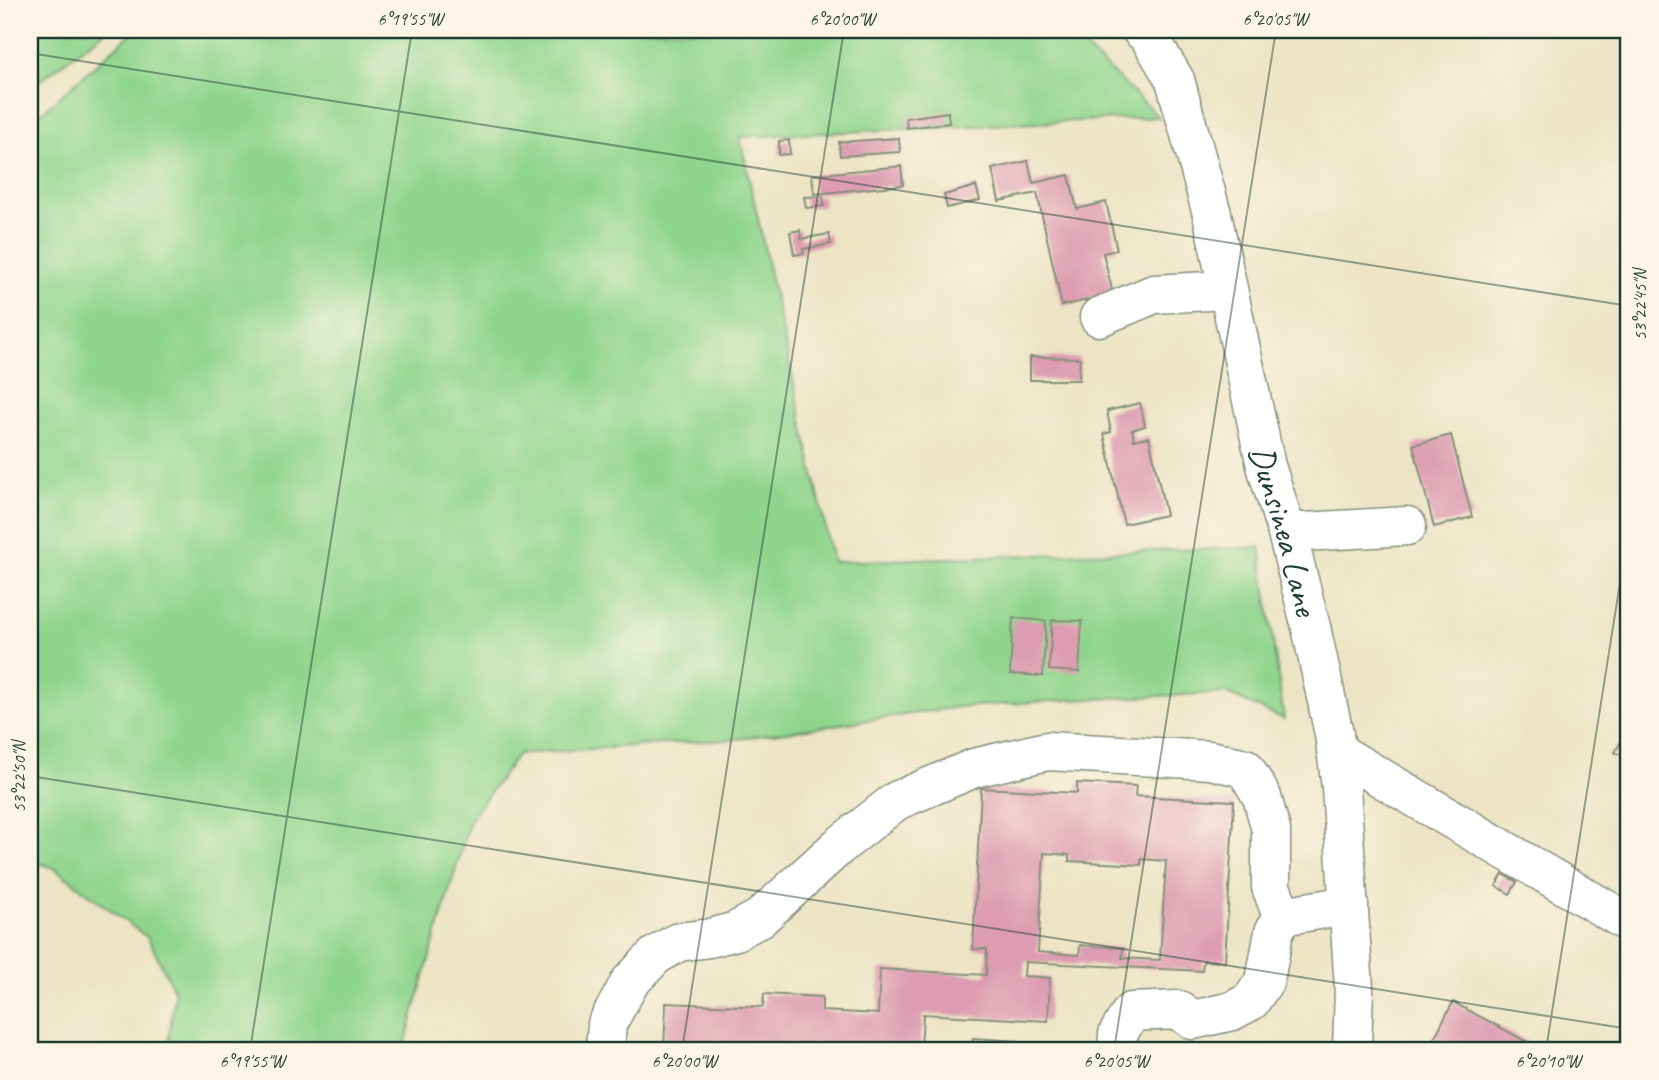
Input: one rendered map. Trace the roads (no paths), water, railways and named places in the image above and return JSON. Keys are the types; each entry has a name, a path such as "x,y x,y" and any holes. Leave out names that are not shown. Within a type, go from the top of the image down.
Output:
{"street":[{"name":"Dunsinea Lane","path":"1141,30 1148,35 1175,80 1212,214 1266,466 1311,626 1337,752 1354,989 1352,1050"},
{"path":"1099,317 1154,294 1227,290"},
{"path":"1287,533 1407,526"},
{"path":"605,1050 607,1024 630,982 655,957 678,942 736,931 760,918 839,846 897,801 974,768 1047,751 1210,760 1245,768 1262,797 1271,830 1271,887 1282,916"},
{"path":"1337,752 1629,923"},
{"path":"1282,916 1349,905"},
{"path":"1117,1050 1118,1034 1131,1012 1179,1010 1192,1035 1251,1001 1265,980 1273,932 1282,916"}]}
